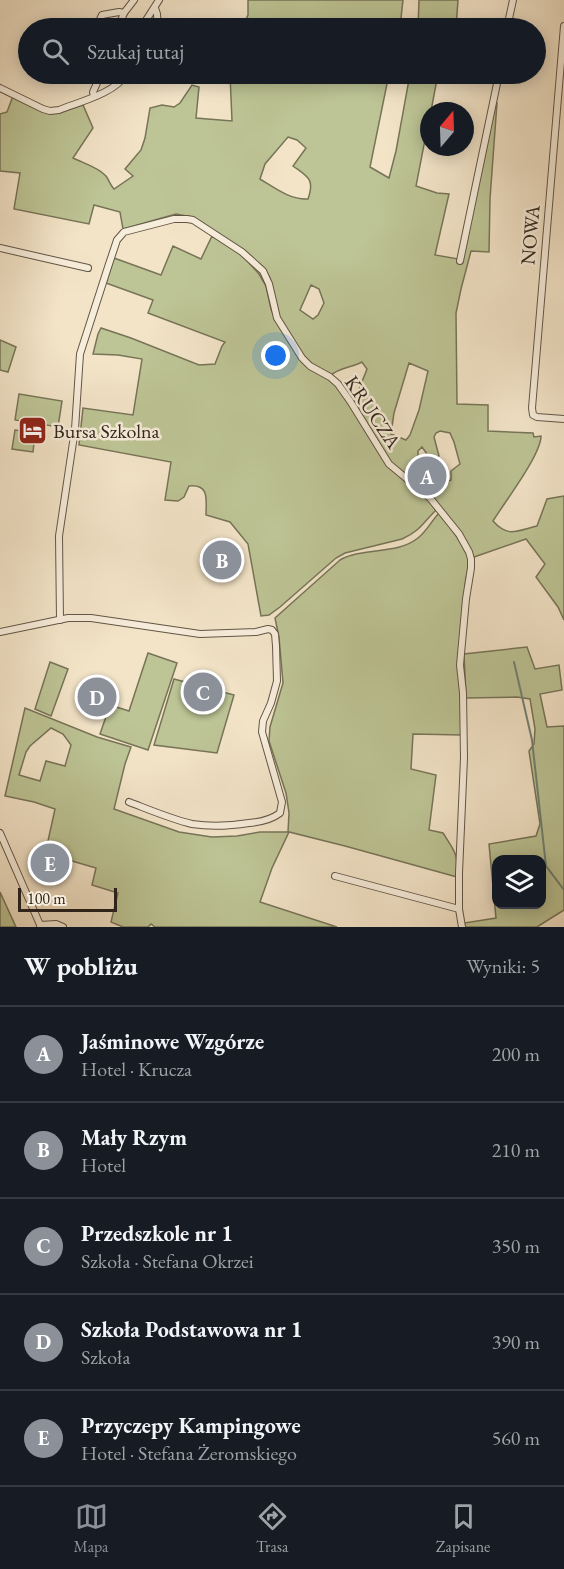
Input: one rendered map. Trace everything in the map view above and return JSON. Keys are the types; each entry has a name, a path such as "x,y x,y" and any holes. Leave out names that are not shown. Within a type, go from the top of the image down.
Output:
{"street":[{"path":"122,18 134,0"},
{"path":"148,18 159,0"},
{"path":"509,18 513,0"},
{"path":"154,8 157,18"},
{"path":"101,18 102,15 124,13"},
{"name":"NOWA","path":"564,26 532,408 537,417 564,419"},
{"path":"94,96 93,92 97,84"},
{"path":"0,88 50,111 59,110 94,96 117,84"},
{"path":"460,261 497,84"},
{"name":"KRUCZA","path":"60,620 59,536 76,423 80,354 117,240 124,232 150,225 174,219 194,220 257,264 266,277 277,318 302,358 317,372 330,377 338,384 389,464 430,498 459,534 469,552 471,568 460,665 464,758 459,909 462,927"},
{"path":"0,248 88,268"},
{"path":"0,632 60,620 91,618 200,634 256,632 268,629 275,633 277,681 271,704 263,721 262,732 282,802 280,813 274,818 256,822 212,826 184,822 129,802"},
{"path":"0,833 41,926 50,923 63,927"},
{"path":"335,876 459,909"}],"green space":[{"path":"248,0 403,0 401,18 247,18"},
{"path":"419,0 458,0 457,18 418,18"},
{"path":"230,84 387,84 370,167 389,178 408,84 436,84 433,102 420,102 420,156 422,156 416,186 437,193 449,194 435,255 458,259 491,102 497,103 490,199 489,252 471,251 456,313 457,404 488,405 488,431 533,433 534,437 541,436 529,466 493,521 503,530 513,532 537,526 547,499 564,496 564,620 558,607 536,577 545,564 526,539 474,557 440,506 420,485 392,464 354,402 367,369 362,362 330,376 318,370 303,356 279,318 270,278 263,267 243,249 192,217 176,214 123,229 120,212 94,205 89,224 14,209 20,173 0,171 0,114 7,112 13,96 58,113 83,105 93,128 73,158 103,173 114,189 133,176 125,169 141,150 150,108 162,105 174,107 180,103 192,85 199,87 196,118 232,121","holes":["288,137 297,140 306,148 293,166 309,179 311,187 308,199 289,195 260,179 265,164","311,285 319,289 324,303 318,315 313,319 300,310","409,363 428,371 419,410 410,435 406,440 391,434 394,413","440,431 450,433 460,464 451,471 451,480 446,482 439,473 427,485 418,469 418,451 422,447 434,464 439,456 434,437 436,433"]},
{"path":"212,236 240,253 259,274 266,286 276,321 295,351 341,389 385,463 423,493 436,510 417,530 402,539 345,553 336,558 269,615 261,616 248,544 230,522 206,515 204,490 196,486 189,486 184,497 178,501 165,500 171,462 79,445 83,408 133,415 142,359 93,354 101,328 199,365 215,364 225,342 148,313 153,300 106,283 114,258 161,275 173,246 201,259"},
{"path":"0,340 16,347 8,372 0,370"},
{"path":"19,394 62,401 58,427 15,420"},
{"path":"15,430 35,433 33,452 12,449"},
{"path":"440,512 470,561 461,630 462,735 413,734 411,769 436,775 429,830 443,833 451,845 457,863 457,877 289,832 272,868 260,902 337,927 155,927 151,924 148,927 123,927 111,922 118,893 92,885 96,868 46,850 55,809 5,796 25,708 97,737 131,747 114,809 179,832 212,837 260,832 288,832 289,813 286,793 269,741 270,727 283,683 275,618 340,560 359,553 390,549 410,543 421,535","holes":["51,728 63,734 71,745 65,766 46,761 40,781 19,775 30,746"]},
{"path":"527,647 535,669 559,665 562,690 540,694 547,727 564,726 564,910 537,927 465,927 464,923 496,918 495,909 546,909 546,855 492,855 492,876 489,844 536,836 540,824 529,751 534,744 535,729 530,699 466,698 464,654"},
{"path":"148,653 177,663 148,750 100,734 110,705 129,711"},
{"path":"50,662 68,669 51,716 35,709"},
{"path":"174,679 234,695 217,753 154,745"},
{"path":"0,892 16,927 0,927"}],"waterway":[{"path":"514,662 532,740 546,866 564,890"}],"place":[{"name":"Bursa Szkolna","path":"32,431"},
{"name":"Jaśminowe Wzgórze","path":"427,476"},
{"name":"Mały Rzym","path":"222,560"},
{"name":"Przedszkole nr 1","path":"203,692"},
{"name":"Szkoła Podstawowa nr 1","path":"97,697"},
{"name":"Przyczepy Kampingowe","path":"50,863"}]}
